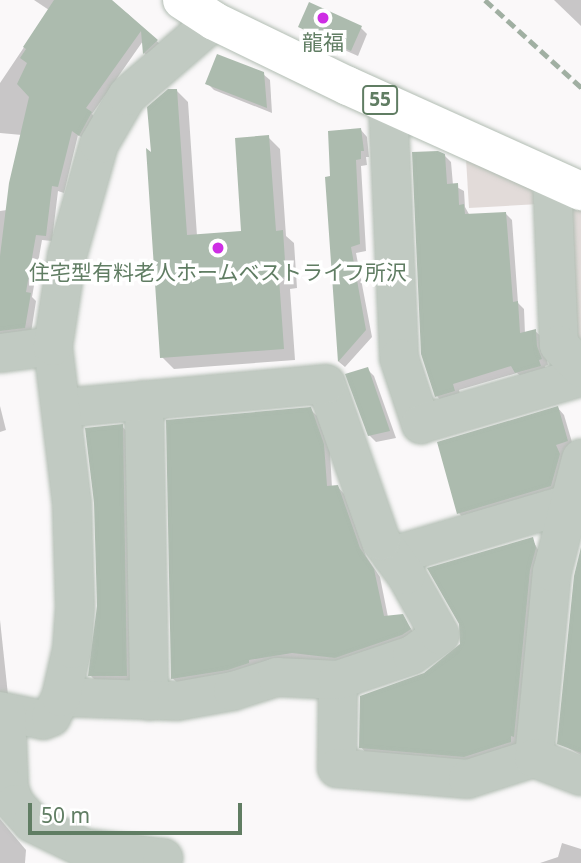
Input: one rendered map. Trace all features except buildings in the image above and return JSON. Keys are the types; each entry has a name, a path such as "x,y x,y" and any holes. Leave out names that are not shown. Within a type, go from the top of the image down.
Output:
{"main road":[{"name":"55","path":"193,6 387,103 567,185"}],"street":[{"path":"162,863 163,858 84,848 32,823 15,804 9,789 3,712 43,720 51,717 61,697 72,649 75,607 72,504 53,346 67,256 99,144 127,96 193,6"},
{"path":"387,103 399,358 421,424 581,377"},
{"path":"567,185 559,345 581,368"},
{"path":"0,353 53,346"},
{"path":"61,697 177,701 233,691 277,677 338,680 412,655 440,635 381,541 326,384 62,408"},
{"path":"144,400 149,701"},
{"path":"534,758 569,557 568,504 581,459"},
{"path":"392,556 568,504"},
{"path":"338,680 337,768 468,779 534,758 581,776"}],"shaded area":[{"path":"466,159 531,189 539,204 469,208"},
{"path":"567,203 581,209 581,347 575,341"}],"railway":[{"path":"485,0 581,87"}],"place":[{"name":"龍福","path":"323,18"},
{"name":"住宅型有料老人ホームベストライフ所沢","path":"218,248"}]}
